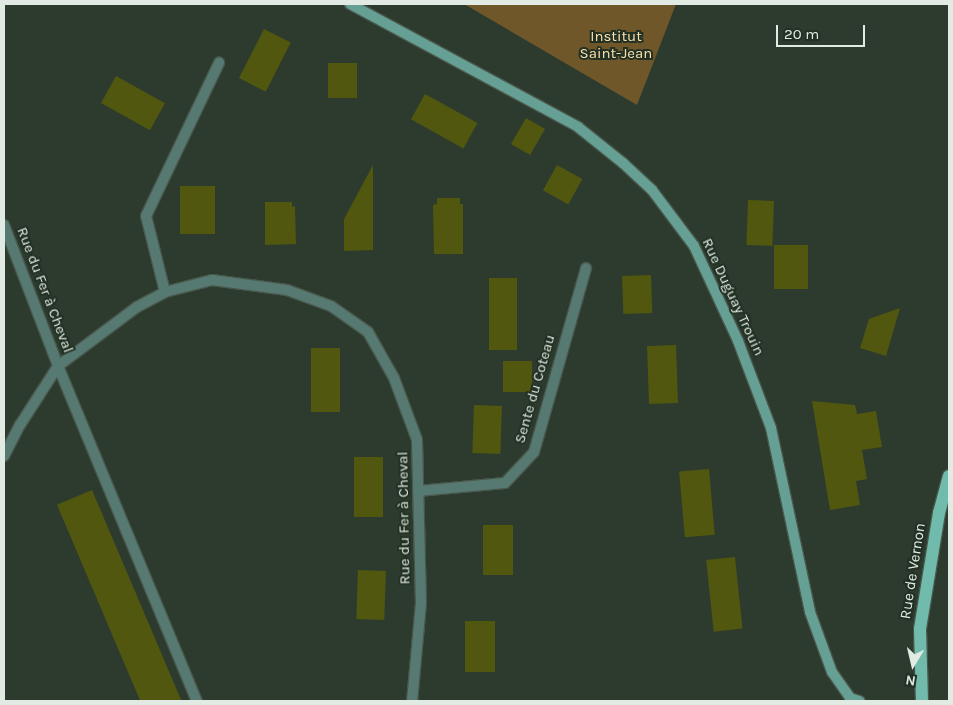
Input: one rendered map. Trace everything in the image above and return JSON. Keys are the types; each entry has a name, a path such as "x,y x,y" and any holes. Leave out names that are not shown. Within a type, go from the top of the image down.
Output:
{"main road":[{"name":"Rue de Vernon","path":"922,701 920,629 944,514 949,476"}],"street":[{"name":"Rue Duguay Trouin","path":"350,4 578,127 623,163 652,190 694,246 738,341 771,428 810,612 832,672 850,698 860,701"},
{"path":"165,292 146,216 219,63"},
{"name":"Rue du Fer à Cheval","path":"4,225 58,366 197,701"},
{"name":"Sente du Coteau","path":"418,491 505,483 534,452 586,268"},
{"name":"Rue du Fer à Cheval","path":"4,456 20,425 58,366 137,307 165,292 212,280 287,290 331,306 368,332 394,378 417,440 421,603 412,701"}],"green space":[{"name":"Institut Saint-Jean","path":"464,4 676,4 637,105"}],"building":[{"path":"264,29 291,43 266,92 239,78"},
{"path":"328,63 357,63 357,98 328,98"},
{"path":"116,76 165,103 150,130 101,103"},
{"path":"425,94 477,123 463,148 411,119"},
{"path":"526,118 545,129 530,155 511,144"},
{"path":"373,165 373,250 344,251 344,219"},
{"path":"557,165 582,179 568,204 543,190"},
{"path":"180,186 215,186 215,234 180,234"},
{"path":"437,198 460,198 460,204 463,204 463,254 434,254 433,205 437,204"},
{"path":"748,200 774,201 772,246 746,245"},
{"path":"265,202 292,202 292,207 295,206 296,244 265,245"},
{"path":"774,245 808,245 808,289 774,289"},
{"path":"651,275 652,313 623,314 622,276"},
{"path":"489,278 517,278 517,350 489,350"},
{"path":"900,308 886,356 860,348 869,319"},
{"path":"676,345 678,403 649,404 647,346"},
{"path":"311,348 340,348 340,412 311,412"},
{"path":"503,361 532,361 532,392 503,392"},
{"path":"812,401 855,405 857,414 876,411 882,447 862,450 867,479 856,481 860,505 830,510"},
{"path":"474,405 502,406 500,454 472,453"},
{"path":"354,457 383,457 383,517 354,517"},
{"path":"709,469 715,535 685,537 679,472"},
{"path":"92,490 181,701 140,701 57,505"},
{"path":"483,525 513,525 513,575 483,575"},
{"path":"735,557 743,629 714,632 706,560"},
{"path":"358,570 386,571 384,620 356,619"},
{"path":"465,621 495,621 495,672 465,672"}]}
